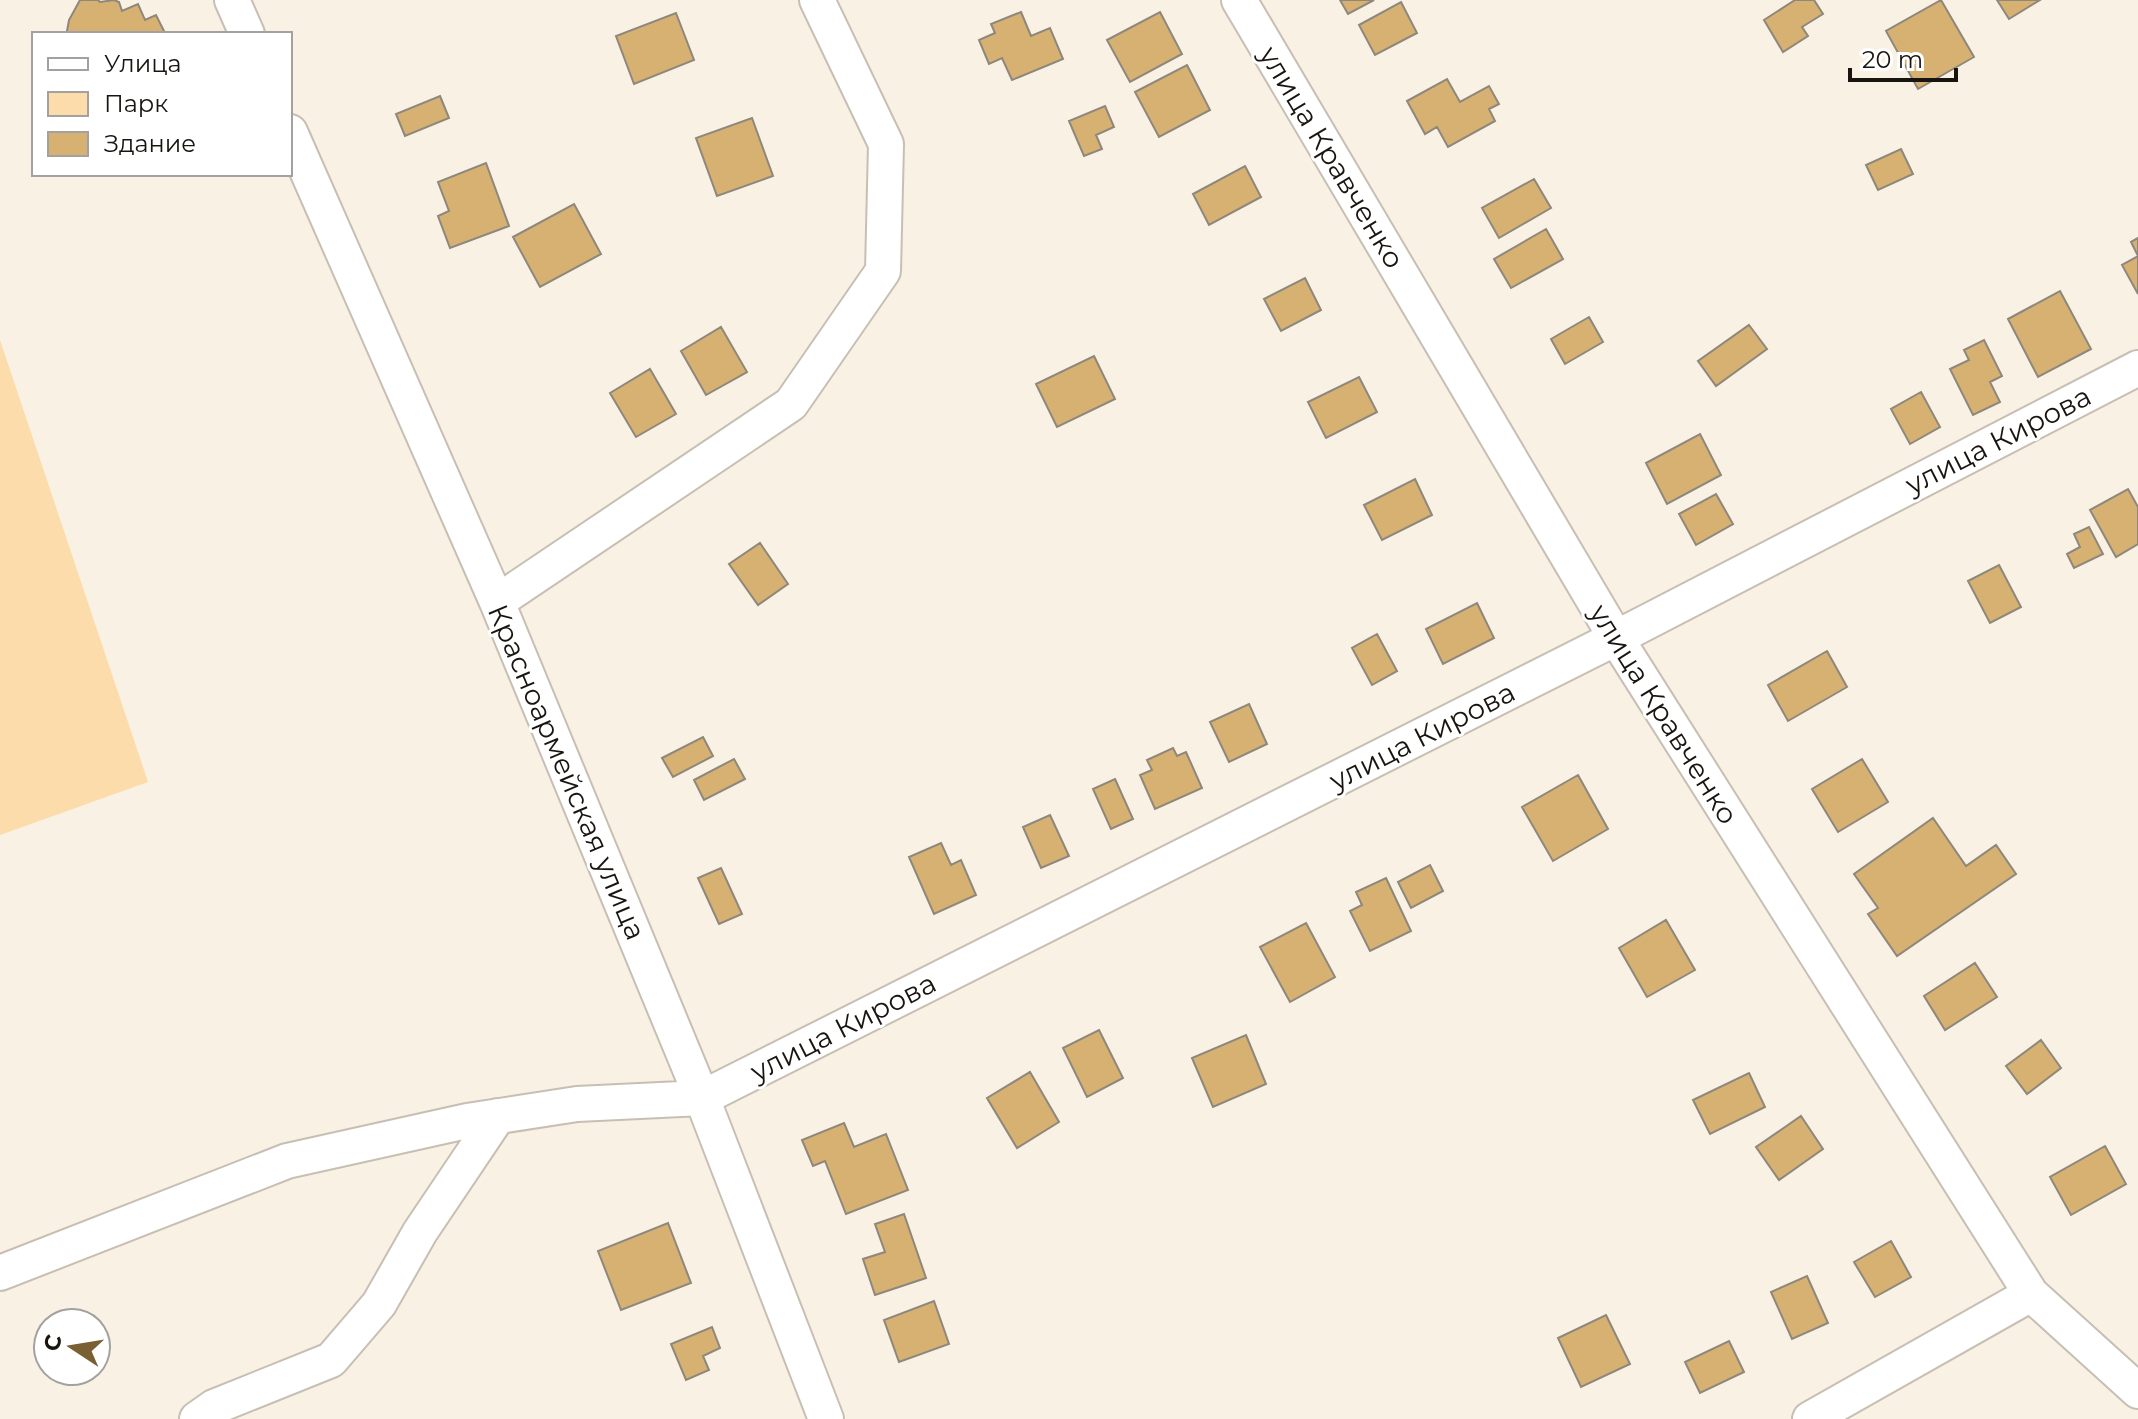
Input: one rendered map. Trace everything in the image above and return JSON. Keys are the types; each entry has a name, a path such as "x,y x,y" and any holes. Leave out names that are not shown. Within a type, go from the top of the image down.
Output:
{"street":[{"path":"232,0 246,32"},
{"path":"497,602 791,404 883,271 886,144 817,0"},
{"name":"улица Кравченко","path":"1239,0 1616,638 2031,1294 2138,1391"},
{"name":"Красноармейская улица","path":"292,137 497,602 702,1098 826,1419"},
{"name":"улица Кирова","path":"702,1098 1616,638 2138,368"},
{"path":"0,1273 287,1161 467,1121 577,1104 702,1098"},
{"path":"197,1419 214,1407 331,1360 379,1304 420,1232 498,1116"},
{"path":"1810,1419 2031,1294"}],"green space":[{"path":"0,340 148,782 0,835"}],"building":[{"path":"80,0 114,0 119,2 122,11 138,4 145,20 156,15 164,32 68,32 69,20"},
{"path":"1340,0 1374,0 1348,14"},
{"path":"1795,0 1814,0 1823,14 1802,27 1808,36 1783,52 1764,20"},
{"path":"1941,0 1974,57 1918,89 1886,31"},
{"path":"1997,0 2040,0 2009,19"},
{"path":"1401,2 1417,33 1375,55 1359,25"},
{"path":"1021,12 1031,36 1050,28 1063,59 1012,80 1002,58 989,64 979,40 995,33 991,24"},
{"path":"1160,12 1182,54 1130,82 1107,40"},
{"path":"676,13 694,60 634,84 616,36"},
{"path":"1187,65 1210,110 1159,137 1135,92"},
{"path":"1447,79 1460,102 1489,86 1499,104 1489,109 1495,121 1448,147 1437,127 1425,134 1407,101"},
{"path":"440,96 449,118 405,136 396,114"},
{"path":"1105,106 1114,127 1096,135 1102,149 1084,156 1069,121"},
{"path":"752,118 773,176 717,196 696,138"},
{"path":"1901,149 1913,174 1878,190 1866,165"},
{"path":"486,163 509,226 450,248 438,216 449,211 438,182"},
{"path":"1245,166 1261,197 1209,225 1193,194"},
{"path":"1534,179 1551,208 1499,238 1482,208"},
{"path":"574,204 601,254 540,287 513,237"},
{"path":"1546,229 1563,259 1511,288 1494,259"},
{"path":"2138,238 2138,256 2131,242"},
{"path":"2138,256 2138,294 2122,265"},
{"path":"1305,278 1321,310 1281,331 1264,299"},
{"path":"2060,291 2091,349 2038,377 2008,319"},
{"path":"1589,317 1603,342 1565,364 1551,339"},
{"path":"1749,325 1767,349 1716,386 1698,361"},
{"path":"721,327 747,372 706,395 681,351"},
{"path":"1984,340 2002,376 1990,382 2000,402 1973,415 1950,369 1969,360 1964,350"},
{"path":"1094,356 1115,399 1057,427 1036,384"},
{"path":"650,369 676,414 636,437 610,393"},
{"path":"1359,377 1377,412 1326,438 1308,402"},
{"path":"1921,392 1940,427 1910,444 1891,409"},
{"path":"1700,434 1721,475 1667,504 1646,463"},
{"path":"1415,479 1432,515 1382,540 1364,505"},
{"path":"2128,489 2138,507 2138,544 2116,557 2090,510"},
{"path":"1716,494 1733,524 1696,545 1679,514"},
{"path":"2089,527 2103,554 2074,568 2067,554 2080,547 2074,534"},
{"path":"760,543 788,584 758,605 729,564"},
{"path":"1999,565 2021,607 1990,623 1968,581"},
{"path":"1477,603 1494,638 1443,664 1426,629"},
{"path":"1377,634 1397,671 1372,685 1352,648"},
{"path":"1827,651 1847,687 1788,721 1768,685"},
{"path":"1249,704 1267,744 1229,762 1210,722"},
{"path":"703,737 713,756 673,777 662,758"},
{"path":"1173,748 1177,756 1186,752 1202,788 1155,809 1140,775 1152,770 1147,760"},
{"path":"734,759 745,779 704,800 694,780"},
{"path":"1862,759 1888,802 1838,832 1812,789"},
{"path":"1578,775 1608,829 1553,861 1522,807"},
{"path":"1115,779 1133,819 1111,829 1093,789"},
{"path":"1050,815 1069,856 1041,868 1023,827"},
{"path":"1933,818 1966,866 1996,845 2016,874 1897,956 1868,914 1878,908 1854,874"},
{"path":"941,843 951,865 961,860 976,895 934,914 909,857"},
{"path":"1430,865 1443,891 1411,908 1398,882"},
{"path":"721,868 742,914 719,924 698,878"},
{"path":"1386,878 1411,931 1370,951 1350,911 1362,905 1356,892"},
{"path":"1666,920 1695,970 1647,997 1619,948"},
{"path":"1306,923 1335,977 1290,1002 1260,947"},
{"path":"1975,963 1997,997 1945,1030 1924,996"},
{"path":"1099,1030 1123,1078 1087,1097 1063,1048"},
{"path":"1246,1035 1266,1084 1213,1107 1192,1058"},
{"path":"2041,1040 2061,1068 2027,1094 2006,1066"},
{"path":"1030,1072 1059,1122 1017,1148 987,1098"},
{"path":"1749,1073 1765,1107 1710,1134 1693,1100"},
{"path":"1801,1116 1823,1149 1779,1180 1756,1147"},
{"path":"844,1123 854,1147 886,1134 908,1190 846,1214 825,1161 813,1166 802,1140"},
{"path":"2105,1146 2126,1184 2071,1215 2050,1177"},
{"path":"904,1214 926,1278 875,1295 863,1259 885,1252 875,1224"},
{"path":"668,1223 691,1283 621,1310 598,1251"},
{"path":"1891,1241 1911,1277 1875,1297 1854,1262"},
{"path":"1807,1276 1828,1323 1792,1339 1771,1292"},
{"path":"934,1301 949,1344 899,1362 884,1320"},
{"path":"1606,1315 1630,1364 1581,1387 1558,1338"},
{"path":"712,1327 720,1348 703,1356 709,1370 686,1380 671,1344"},
{"path":"1729,1341 1744,1372 1700,1393 1685,1362"}]}
